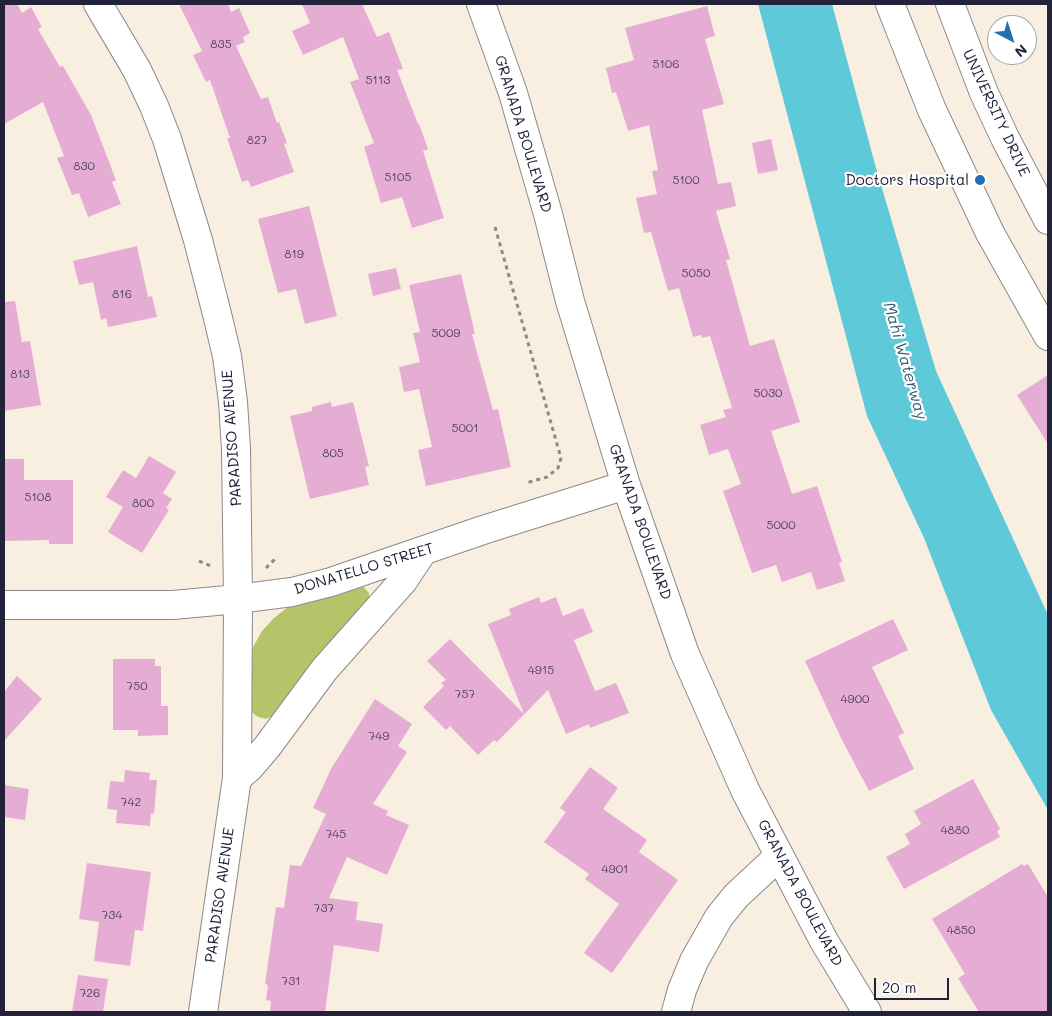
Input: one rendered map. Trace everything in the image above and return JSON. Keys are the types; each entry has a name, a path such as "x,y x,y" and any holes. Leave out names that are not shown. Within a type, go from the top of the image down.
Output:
{"street":[{"name":"PARADISO AVENUE","path":"98,4 137,70 158,114 176,168 217,314 227,356 232,402 236,449 238,599 237,778 203,1012"},
{"path":"890,4 932,110 990,233 1048,336"},
{"name":"UNIVERSITY DRIVE","path":"950,4 984,93 1005,138 1045,208"},
{"name":"GRANADA BOULEVARD","path":"486,7 548,214 570,302 626,485 686,654 745,790 824,941 867,1012"},
{"name":"DONATELLO STREET","path":"4,605 172,605 292,592 423,551 549,508 626,485"},
{"path":"237,778 249,768 267,747 324,670 403,580 423,551"},
{"path":"676,1012 682,990 694,961 719,917 736,896 779,856"}],"path":[{"path":"495,227 562,458 558,468 547,476 526,484"},
{"path":"265,568 276,558"}],"green space":[{"path":"362,585 369,593 369,601 277,714 266,719 258,717 250,711 248,665 253,647 262,631 288,607 352,586"}],"water":[{"name":"Mahi Waterway","path":"758,4 832,4 876,168 936,371 1048,615 1048,810 991,710 924,538 867,416"}],"building":[{"path":"4,4 17,4 22,13 31,7 42,27 38,29 60,67 63,66 91,115 116,180 112,182 121,204 88,217 79,193 72,195 57,158 64,156 43,102 4,124"},
{"path":"179,4 228,4 231,12 239,8 250,33 243,37 245,42 236,46 261,99 268,97 277,123 279,122 287,143 284,144 294,172 251,187 248,180 242,182 227,138 230,138 210,80 206,82 193,55 202,51"},
{"path":"302,4 362,4 377,37 389,32 403,69 397,70 428,149 423,151 444,218 412,228 402,197 381,203 364,147 374,143 350,82 359,79 343,37 303,55 292,31 310,23"},
{"path":"707,6 715,36 705,39 724,104 702,110 718,184 731,182 736,206 716,211 730,259 726,260 750,346 774,339 800,422 771,431 792,494 817,486 842,562 839,563 845,581 817,590 811,572 782,582 776,565 752,573 723,491 741,484 728,449 709,455 700,425 726,417 723,410 732,408 710,336 702,338 701,335 693,337 679,288 668,291 651,232 644,233 636,198 657,194 652,171 658,170 649,125 628,131 616,92 612,93 606,68 634,60 625,28"},
{"path":"771,139 778,170 758,174 752,143"},
{"path":"309,206 337,316 305,324 296,289 278,293 258,219"},
{"path":"137,246 148,297 152,296 157,317 108,327 106,318 101,320 93,282 79,285 73,261"},
{"path":"396,268 401,289 373,296 368,274"},
{"path":"461,274 475,334 472,334 493,410 498,409 511,467 426,486 418,450 432,447 419,389 404,392 399,367 420,362 413,333 420,332 409,285"},
{"path":"15,301 22,342 30,341 41,405 4,411 4,302"},
{"path":"1048,375 1048,444 1017,395"},
{"path":"331,402 332,407 353,402 369,466 365,467 369,485 310,499 290,416 312,411 312,407"},
{"path":"149,456 176,472 163,493 172,499 166,508 169,510 142,553 108,532 123,507 106,497 123,470 136,478"},
{"path":"4,459 24,459 24,480 73,480 73,544 49,544 49,540 4,541"},
{"path":"539,597 541,603 556,597 563,616 583,608 593,632 574,640 595,691 616,683 629,713 590,728 589,724 566,734 548,690 497,742 494,740 478,755 450,726 446,730 423,707 444,686 441,683 446,680 427,661 450,639 524,714 488,624 511,615 509,609"},
{"path":"893,619 908,650 872,667 904,733 898,736 914,769 869,791 841,738 805,661"},
{"path":"113,659 155,659 155,666 161,666 161,706 168,706 168,735 138,736 138,730 113,730"},
{"path":"17,676 42,699 4,741 4,692"},
{"path":"375,699 412,724 398,746 407,752 373,804 388,811 386,815 409,825 387,875 347,857 329,898 358,902 356,920 383,924 379,952 334,945 325,1012 270,1012 271,1001 266,1000 268,985 265,984 276,907 284,908 290,865 301,866 326,814 313,808 331,769"},
{"path":"590,767 618,788 603,809 647,840 639,852 678,880 612,973 584,953 619,904 585,879 589,874 544,842 566,812 560,808"},
{"path":"125,770 150,773 149,780 157,780 154,814 151,813 150,826 116,823 117,810 107,809 110,781 124,782"},
{"path":"973,779 1000,829 997,831 1000,837 904,889 886,857 910,844 905,834 921,824 914,811"},
{"path":"4,785 29,789 25,820 4,817"},
{"path":"87,863 151,872 143,931 135,930 130,966 94,961 99,922 79,919"},
{"path":"1022,864 1024,866 1028,864 1048,897 1048,1012 979,1012 958,978 965,974 932,919"},
{"path":"78,975 108,979 103,1012 72,1012"}],"place":[{"name":"Doctors Hospital","path":"980,180"}]}
